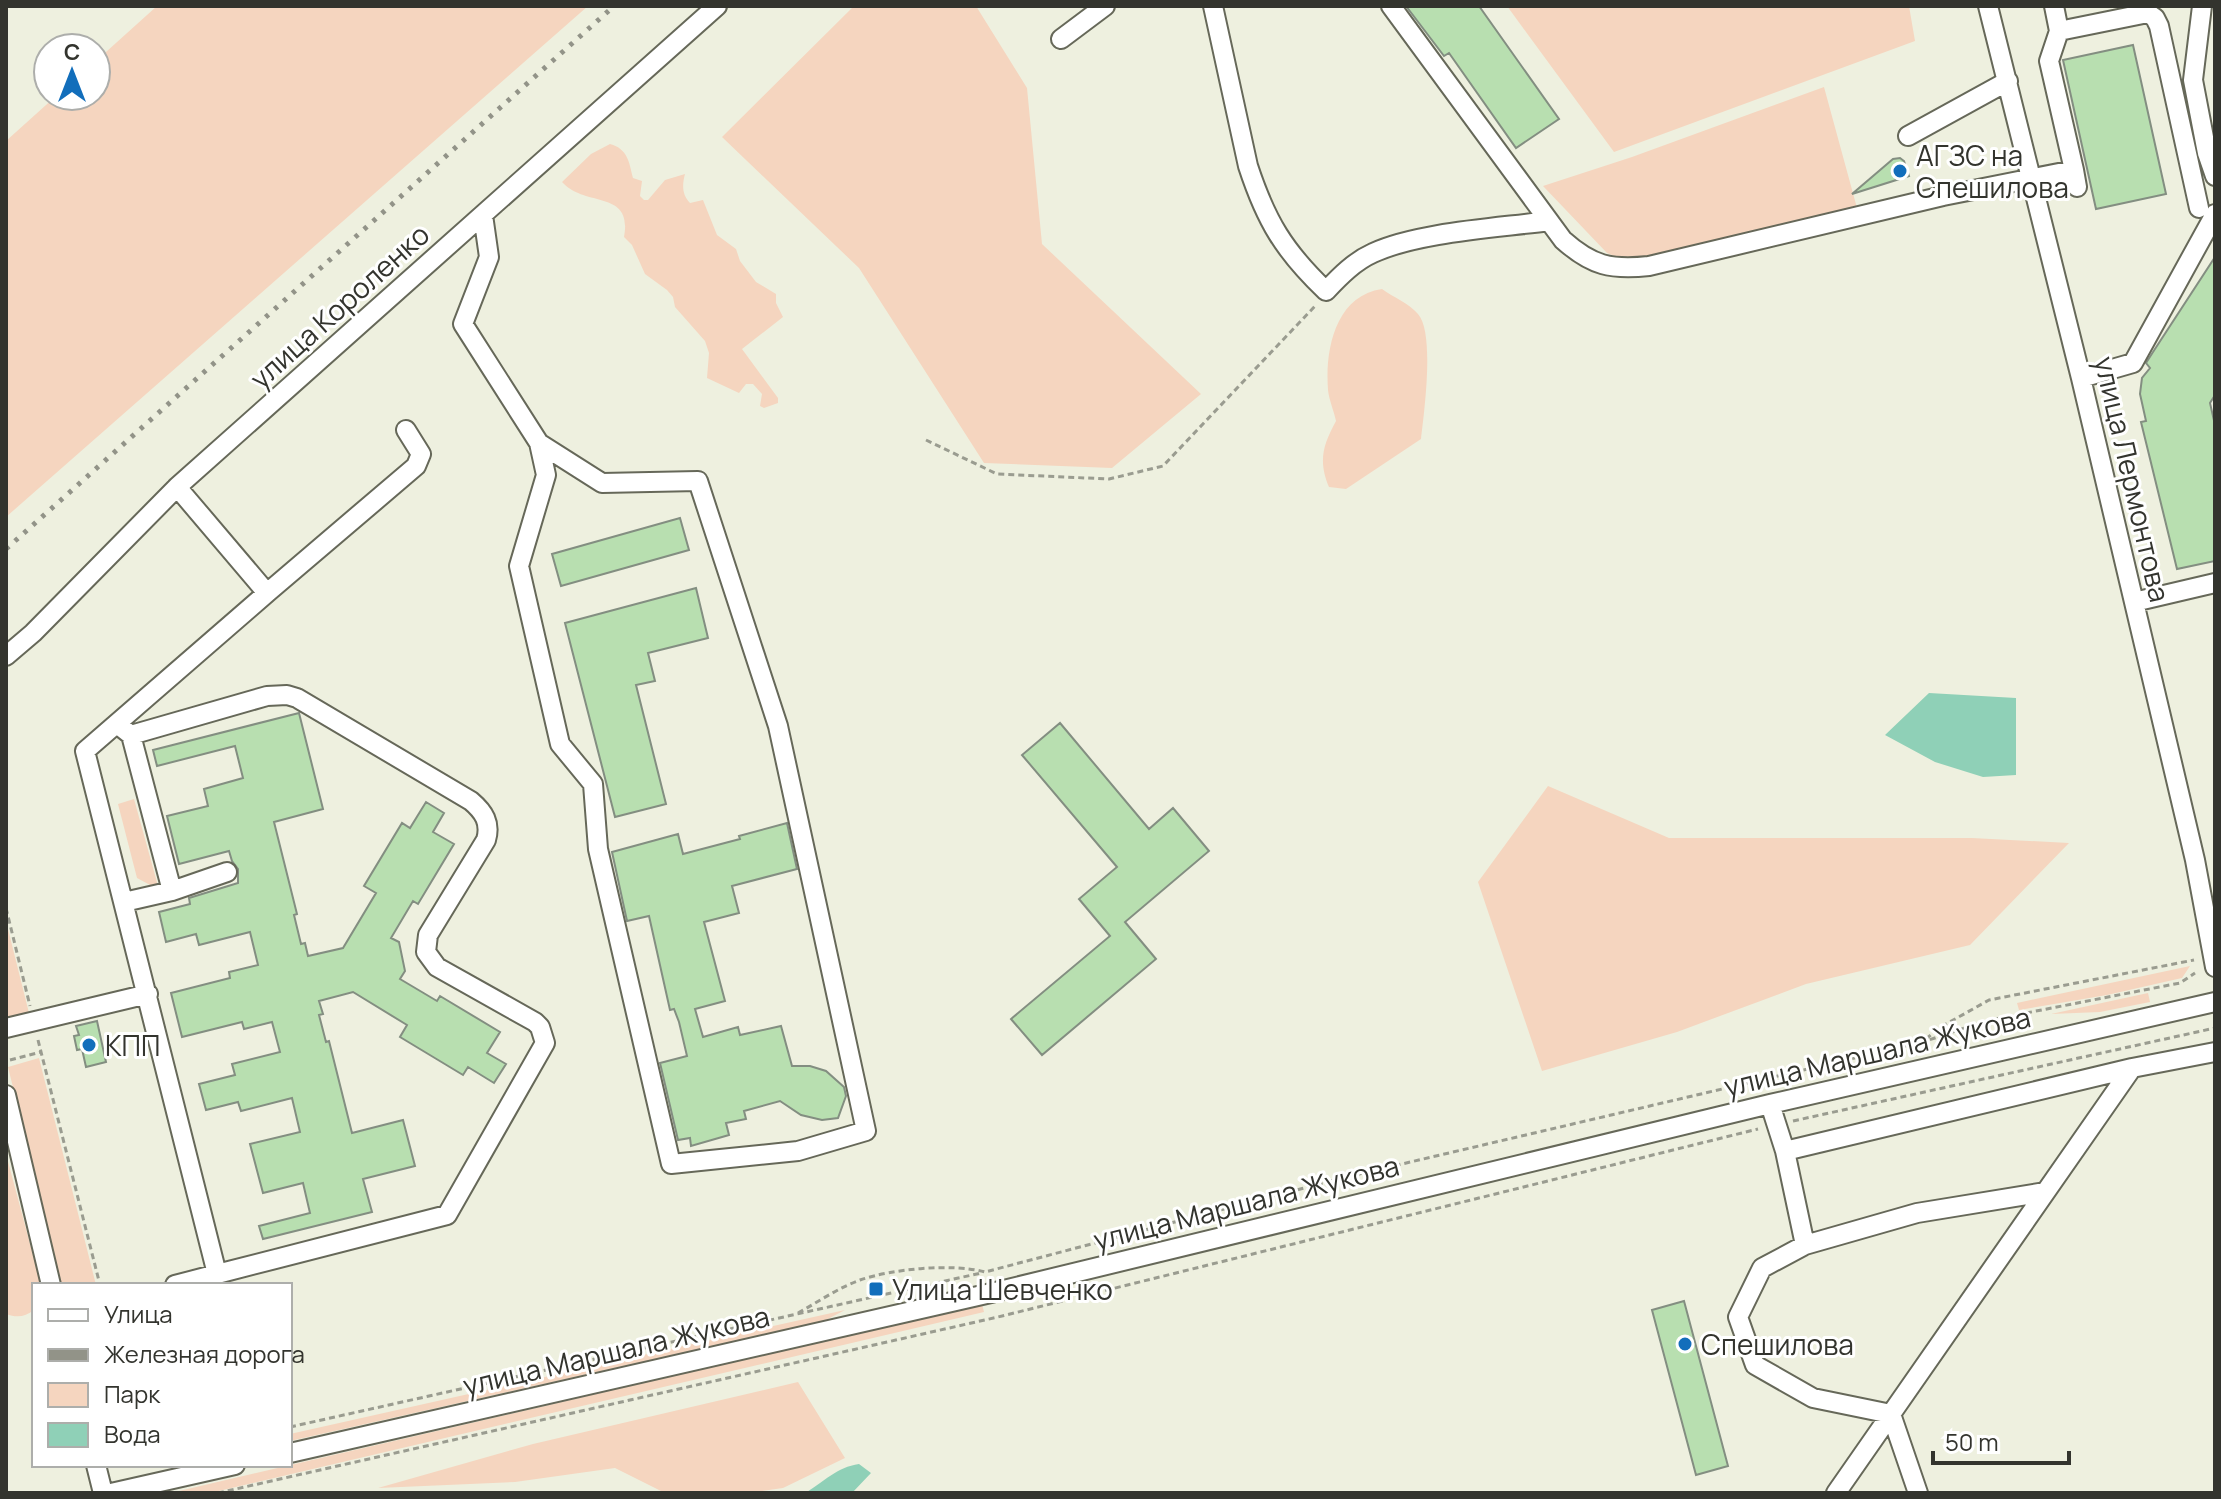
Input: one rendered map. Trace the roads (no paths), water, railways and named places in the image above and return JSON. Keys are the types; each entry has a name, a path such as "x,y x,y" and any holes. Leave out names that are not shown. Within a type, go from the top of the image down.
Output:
{"street":[{"name":"улица Короленко","path":"6,656 33,633 177,487 717,6"},
{"path":"1061,39 1105,6"},
{"path":"1213,6 1256,191 1278,237 1300,267 1326,291 1352,266 1388,247 1428,238 1549,221"},
{"path":"1391,6 1563,240 1578,253 1618,269 1649,266 1943,196 2029,180 2075,178 2049,61 2059,31 2054,6"},
{"name":"улица Лермонтова","path":"1988,6 2029,180 2081,378 2195,860 2215,967"},
{"path":"2202,6 2193,80 2207,153 2215,176"},
{"path":"2059,31 2148,13 2155,18 2207,211 2133,363 2081,378"},
{"path":"1908,136 2008,81"},
{"path":"483,215 489,257 463,324 539,443 546,475 519,566 560,744 593,784 598,849 671,1164 798,1151 866,1131 778,726 698,481 602,483 539,443"},
{"path":"124,730 267,593 416,466 421,454 406,430"},
{"path":"177,487 267,593"},
{"path":"2134,602 2215,583"},
{"path":"183,1283 447,1215 543,1050 544,1035 535,1022 437,967 426,952 428,935 488,831 483,814 471,801 287,695 267,696 124,730 85,751 217,1274"},
{"path":"124,730 172,891"},
{"path":"124,902 172,891 227,872"},
{"path":"6,1028 148,994"},
{"name":"улица Маршала Жукова","path":"292,1453 991,1293 1770,1104 2215,1002"},
{"path":"1785,1151 2132,1068 2215,1052"},
{"path":"1837,1493 2132,1068"},
{"path":"6,1095 51,1283"},
{"path":"1770,1104 1785,1151 1805,1245"},
{"path":"1891,1414 1813,1398 1755,1365 1738,1317 1762,1268 1805,1245 1917,1213 2045,1192"},
{"path":"1891,1414 1918,1493"},
{"path":"96,1467 103,1493"},
{"path":"111,1493 226,1467"}],"water":[{"path":"1929,693 2016,698 2016,775 1983,777 1935,762 1885,735"},
{"path":"859,1464 871,1473 852,1493 805,1493 837,1472"}],"railway":[{"path":"6,549 614,6"}],"place":[{"name":"АГЗС на Спешилова","path":"1900,171"},
{"name":"КПП","path":"89,1045"},
{"name":"Улица Шевченко","path":"876,1289"},
{"name":"Спешилова","path":"1685,1344"}]}
